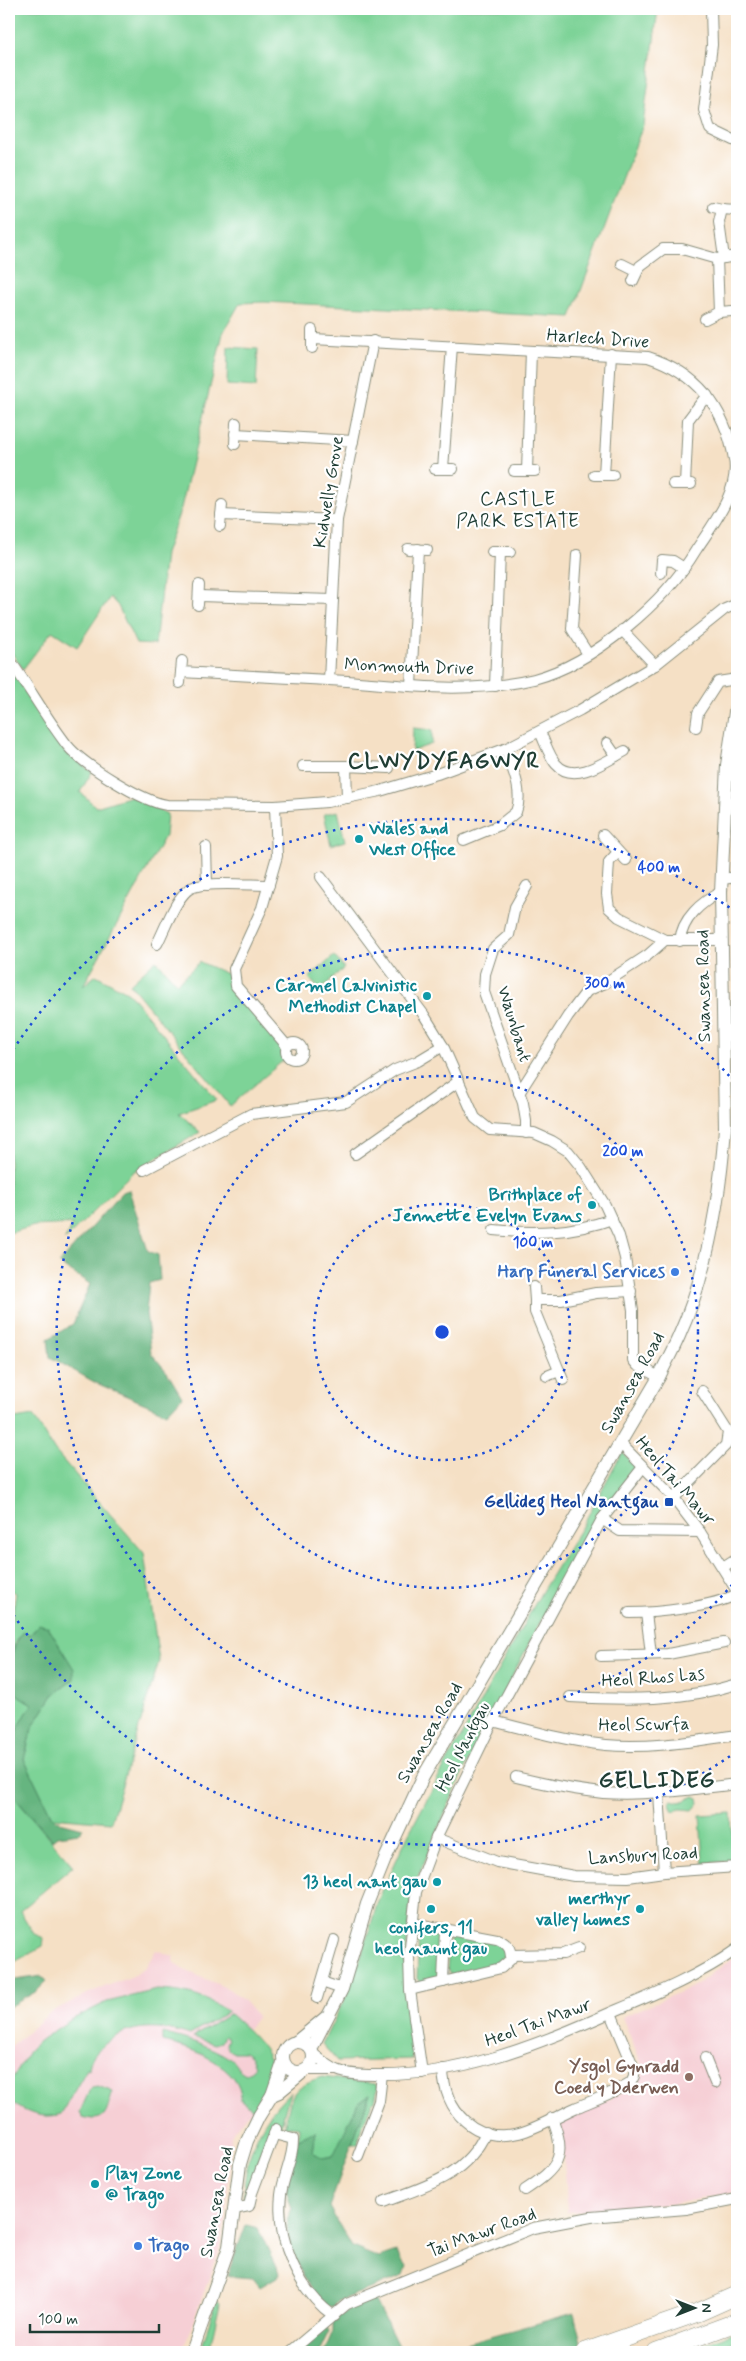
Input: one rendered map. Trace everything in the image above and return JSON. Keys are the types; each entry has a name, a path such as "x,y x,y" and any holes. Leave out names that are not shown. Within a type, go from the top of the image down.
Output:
{"highway":[{"path":"585,2352 699,2312 737,2295"},
{"path":"656,2352 737,2322"}],"street":[{"path":"711,9 712,45 704,110 710,129 737,142"},
{"path":"719,312 720,259 717,208 736,210"},
{"path":"622,264 635,276 663,249 682,249 720,259 737,256"},
{"path":"705,319 719,312 732,311"},
{"name":"Harlech Drive","path":"312,339 648,356 686,374 718,408 730,437 736,468 733,488 684,568 659,599 622,630"},
{"name":"Kidwelly Grove","path":"329,680 337,520 373,341"},
{"path":"444,469 452,346"},
{"path":"514,471 531,471 532,351"},
{"path":"604,475 611,354"},
{"path":"673,484 688,484 688,420 707,395"},
{"path":"236,423 235,439 353,440"},
{"path":"220,526 221,510 337,520"},
{"path":"411,686 418,549"},
{"path":"494,686 501,552"},
{"path":"577,555 572,629 588,654"},
{"path":"661,574 662,560 673,561 684,568"},
{"path":"199,595 333,600"},
{"path":"9,659 67,745 101,772 154,803 274,806 327,802 380,791 437,774 505,749 540,732 655,664 725,609 737,604"},
{"path":"622,630 655,664"},
{"name":"Monmouth Drive","path":"180,683 182,666 411,686 470,688 494,686 535,678 588,654 622,630"},
{"path":"696,727 698,713 718,682 737,679"},
{"name":"Swansea Road","path":"305,2071 312,2062 312,2051 325,2018 342,1988 367,1904 385,1859 423,1777 658,1377 680,1335 694,1294 712,1222 722,1164 725,1128 721,892 727,765 737,699"},
{"path":"540,732 556,764 562,769 572,772 583,771 620,753 608,743"},
{"path":"464,840 500,825 516,812 518,794 515,777 505,749"},
{"path":"303,766 389,768"},
{"path":"346,766 347,798"},
{"path":"274,806 277,856 262,908 234,969 236,986 287,1046"},
{"path":"603,835 626,860"},
{"path":"206,847 207,885"},
{"path":"618,852 609,862 607,894 609,908 619,917 665,940 680,942 721,940"},
{"path":"321,877 424,1015 443,1046 475,1118 483,1127 490,1130 540,1135 568,1151 586,1174 612,1219 626,1258 631,1291 633,1360 637,1365 658,1377"},
{"path":"722,879 737,877"},
{"path":"157,944 179,900 190,888 207,885 269,885"},
{"name":"Waunbant","path":"526,1133 526,1121 519,1093 484,992 485,974 493,949 509,935 515,907 527,886"},
{"path":"680,942 681,927 706,900 721,892"},
{"name":"Waunbant","path":"519,1093 568,1016 587,991 605,983 641,960 660,947 665,940"},
{"path":"144,1170 251,1114 346,1102 395,1070 418,1061 443,1046"},
{"path":"355,1154 459,1081"},
{"path":"494,1230 563,1232 582,1229 612,1219"},
{"path":"534,1286 536,1312 561,1375 547,1376"},
{"path":"535,1300 561,1300 596,1293 631,1291"},
{"path":"674,1498 726,1445 728,1432 702,1391"},
{"name":"Heol Tai Mawr","path":"620,1443 674,1498 700,1532 723,1567 737,1593"},
{"name":"Heol Nantgau","path":"422,2073 410,1990 409,1957 416,1892 436,1838 493,1720 602,1519 643,1466"},
{"path":"602,1519 620,1532 700,1532"},
{"path":"723,1567 737,1558"},
{"path":"629,1613 646,1613 713,1602 737,1593"},
{"path":"646,1613 651,1654"},
{"path":"601,1656 668,1654 724,1643"},
{"name":"Heol Rhos Las","path":"570,1697 619,1700 667,1697 721,1689 737,1684"},
{"name":"Heol Scwrfa","path":"493,1720 554,1738 608,1745 670,1744 737,1735"},
{"path":"516,1777 566,1788 604,1793 659,1793 737,1784"},
{"path":"659,1793 664,1872"},
{"name":"Lansbury Road","path":"436,1838 496,1862 574,1876 628,1877 664,1872 737,1867"},
{"path":"410,1990 501,1968 511,1959 506,1943 497,1939 412,1923"},
{"path":"443,1982 445,1930"},
{"path":"317,1998 334,1940"},
{"path":"511,1955 563,1954 579,1948"},
{"name":"Heol Tai Mawr","path":"305,2071 336,2070 382,2075 422,2073 463,2066 514,2051 612,2013 716,1963 737,1949"},
{"path":"322,1982 342,1988"},
{"path":"443,2069 445,2090 451,2106 460,2118 486,2132 519,2133 631,2082 634,2076 634,2068 612,2013"},
{"name":"Swansea Road","path":"192,2352 229,2247 240,2164 247,2141 258,2116 272,2096 283,2062 284,2050 325,2018"},
{"path":"296,2042 304,2043 312,2051"},
{"name":"Heol Tai Mawr","path":"312,2051 336,2070"},
{"path":"705,2058 715,2083"},
{"path":"283,2062 289,2070 305,2071"},
{"path":"272,2096 305,2071"},
{"path":"357,2152 379,2101 382,2075"},
{"path":"525,2190 549,2172 554,2166 560,2151 560,2137 552,2118"},
{"path":"234,2209 249,2206 275,2132 293,2139 281,2195 284,2230 289,2253 297,2273 320,2306 334,2316"},
{"path":"383,2202 438,2182 460,2167 479,2149 486,2132"},
{"name":"Tai Mawr Road","path":"290,2352 347,2304 534,2228 591,2217 686,2210 737,2199"}],"shaded area":[{"path":"156,1950 173,1956 175,1963 182,1969 229,1989 244,2001 257,2016 247,2030 257,2040 272,2063 271,2075 263,2092 253,2109 234,2130 231,2137 225,2223 218,2254 182,2352 9,2352 9,2048 51,2012 89,1993 133,1976 145,1968"},
{"name":"Ysgol Gynradd Coed y Dderwen","path":"737,1955 737,2191 675,2204 567,2212 566,2181 559,2123 638,2085 644,2070 622,2017 696,1985"}],"green space":[{"path":"9,9 658,9 643,125 571,317 264,302 240,303 223,333 181,508 165,554 155,645 136,644 118,606 110,597 77,647 52,631 23,669 9,649"},
{"path":"228,347 258,349 256,387 227,385"},
{"path":"9,667 64,751 92,772 80,792 96,807 131,796 167,814 165,836 83,986 96,975 129,993 217,1100 179,1113 200,1132 133,1172 64,1241 73,1224 34,1226 9,1233"},
{"path":"413,728 432,730 432,744 412,751"},
{"path":"338,811 345,841 331,845 324,814"},
{"path":"334,956 344,968 320,990 309,978"},
{"path":"156,960 177,983 200,962 227,974 234,993 282,1045 281,1053 285,1059 230,1106 130,984"},
{"path":"129,1190 148,1251 158,1255 160,1280 149,1283 146,1313 151,1353 167,1372 182,1397 167,1413 96,1383 50,1357 48,1339 73,1324 90,1284 59,1264 122,1192"},
{"path":"33,1416 55,1451 144,1553 159,1661 111,1822 52,1817 24,1759 32,1728 53,1695 74,1679 30,1635 24,1632 15,1642 9,1669 9,1624 12,1619 16,1593 9,1590 9,1420"},
{"path":"622,1452 637,1467 596,1523 538,1626 460,1778 412,1891 405,1963 412,2059 337,2061 322,2044 346,1996 361,1957 379,1898 408,1835 541,1593 584,1523"},
{"path":"39,1624 48,1627 74,1669 74,1679 53,1695 32,1728 24,1759 52,1817 60,1822 83,1828 79,1833 57,1836 52,1840 9,1791 11,1740 32,1704 19,1696 14,1689 10,1681 10,1663 15,1646 24,1631 30,1635"},
{"path":"9,1674 18,1695 32,1704 9,1745"},
{"path":"9,1791 73,1866 20,1911 34,1934 44,1938 43,1946 9,1965"},
{"path":"694,1796 698,1798 699,1803 693,1810 681,1809 673,1811 669,1803 671,1800 681,1802"},
{"path":"731,1813 733,1854 735,1854 736,1861 703,1863 700,1815"},
{"path":"419,1929 442,1931 442,1977 421,1983 417,1979"},
{"path":"456,1934 505,1944 510,1959 499,1966 453,1976 447,1969 450,1936"},
{"path":"42,1976 47,1981 37,1991 9,2007 9,1981"},
{"path":"157,1990 194,1995 228,2012 190,2035 168,2029 146,2028 135,2029 115,2037 94,2055 89,2070 87,2069 61,2114 47,2116 33,2114 9,2100 9,2084 31,2048 42,2039 67,2022 107,2002"},
{"path":"230,2014 258,2041 269,2057 271,2074 253,2109 241,2100 239,2088 233,2077 224,2068 213,2060 186,2048 162,2042 162,2033 206,2046 229,2058 246,2074 255,2065 251,2057 244,2052 234,2052 228,2049 226,2044 228,2038 224,2036 221,2042 215,2044 193,2037"},
{"path":"322,2077 375,2084 378,2087 375,2101 372,2102 358,2139 359,2144 352,2144 370,2094 358,2103 334,2156 322,2158 313,2152 316,2132 298,2139 299,2127 289,2126 283,2132 292,2096 302,2086"},
{"path":"98,2086 113,2092 107,2110 97,2119 83,2117 80,2112 90,2089"},
{"path":"290,2092 280,2129 277,2123 271,2127 245,2197 248,2199 244,2204 246,2173 254,2144 269,2116"},
{"path":"370,2094 329,2207 352,2247 379,2258 396,2252 406,2267 403,2276 338,2301 333,2308 316,2295 308,2284 295,2257 290,2244 287,2220 292,2208 286,2191 298,2139 316,2131 313,2152 322,2158 333,2156 358,2103"},
{"path":"246,2225 258,2228 280,2275 260,2287 253,2278 227,2276"},
{"path":"217,2300 220,2303 209,2352 205,2352 203,2342"},
{"path":"369,2301 376,2301 401,2352 324,2352 333,2331 333,2321 354,2306"},
{"path":"574,2313 582,2346 564,2352 433,2352"},
{"path":"328,2326 329,2331 319,2352 298,2352"},
{"path":"737,2331 737,2352 733,2352 735,2351 733,2342 684,2352"}],"place":[{"name":"Wales and West Office","path":"359,839"},
{"name":"Carmel Calvinistic Methodist Chapel","path":"427,996"},
{"name":"Brithplace of Jennette Evelyn Evans","path":"592,1205"},
{"name":"Harp Funeral Services","path":"675,1272"},
{"name":"Gellideg Heol Nantgau","path":"669,1502"},
{"name":"13 heol nant gau","path":"437,1882"},
{"name":"conifers, 11 heol naunt gau","path":"431,1909"},
{"name":"merthyr valley homes","path":"640,1909"},
{"name":"Ysgol Gynradd Coed y Dderwen","path":"689,2077"},
{"name":"Play Zone @ Trago","path":"95,2184"},
{"name":"Trago","path":"138,2246"}],"district":[{"name":"CASTLE PARK ESTATE","path":"518,510"},
{"name":"CLWYDYFAGWYR","path":"444,762"},
{"name":"GELLIDEG","path":"657,1781"}]}
